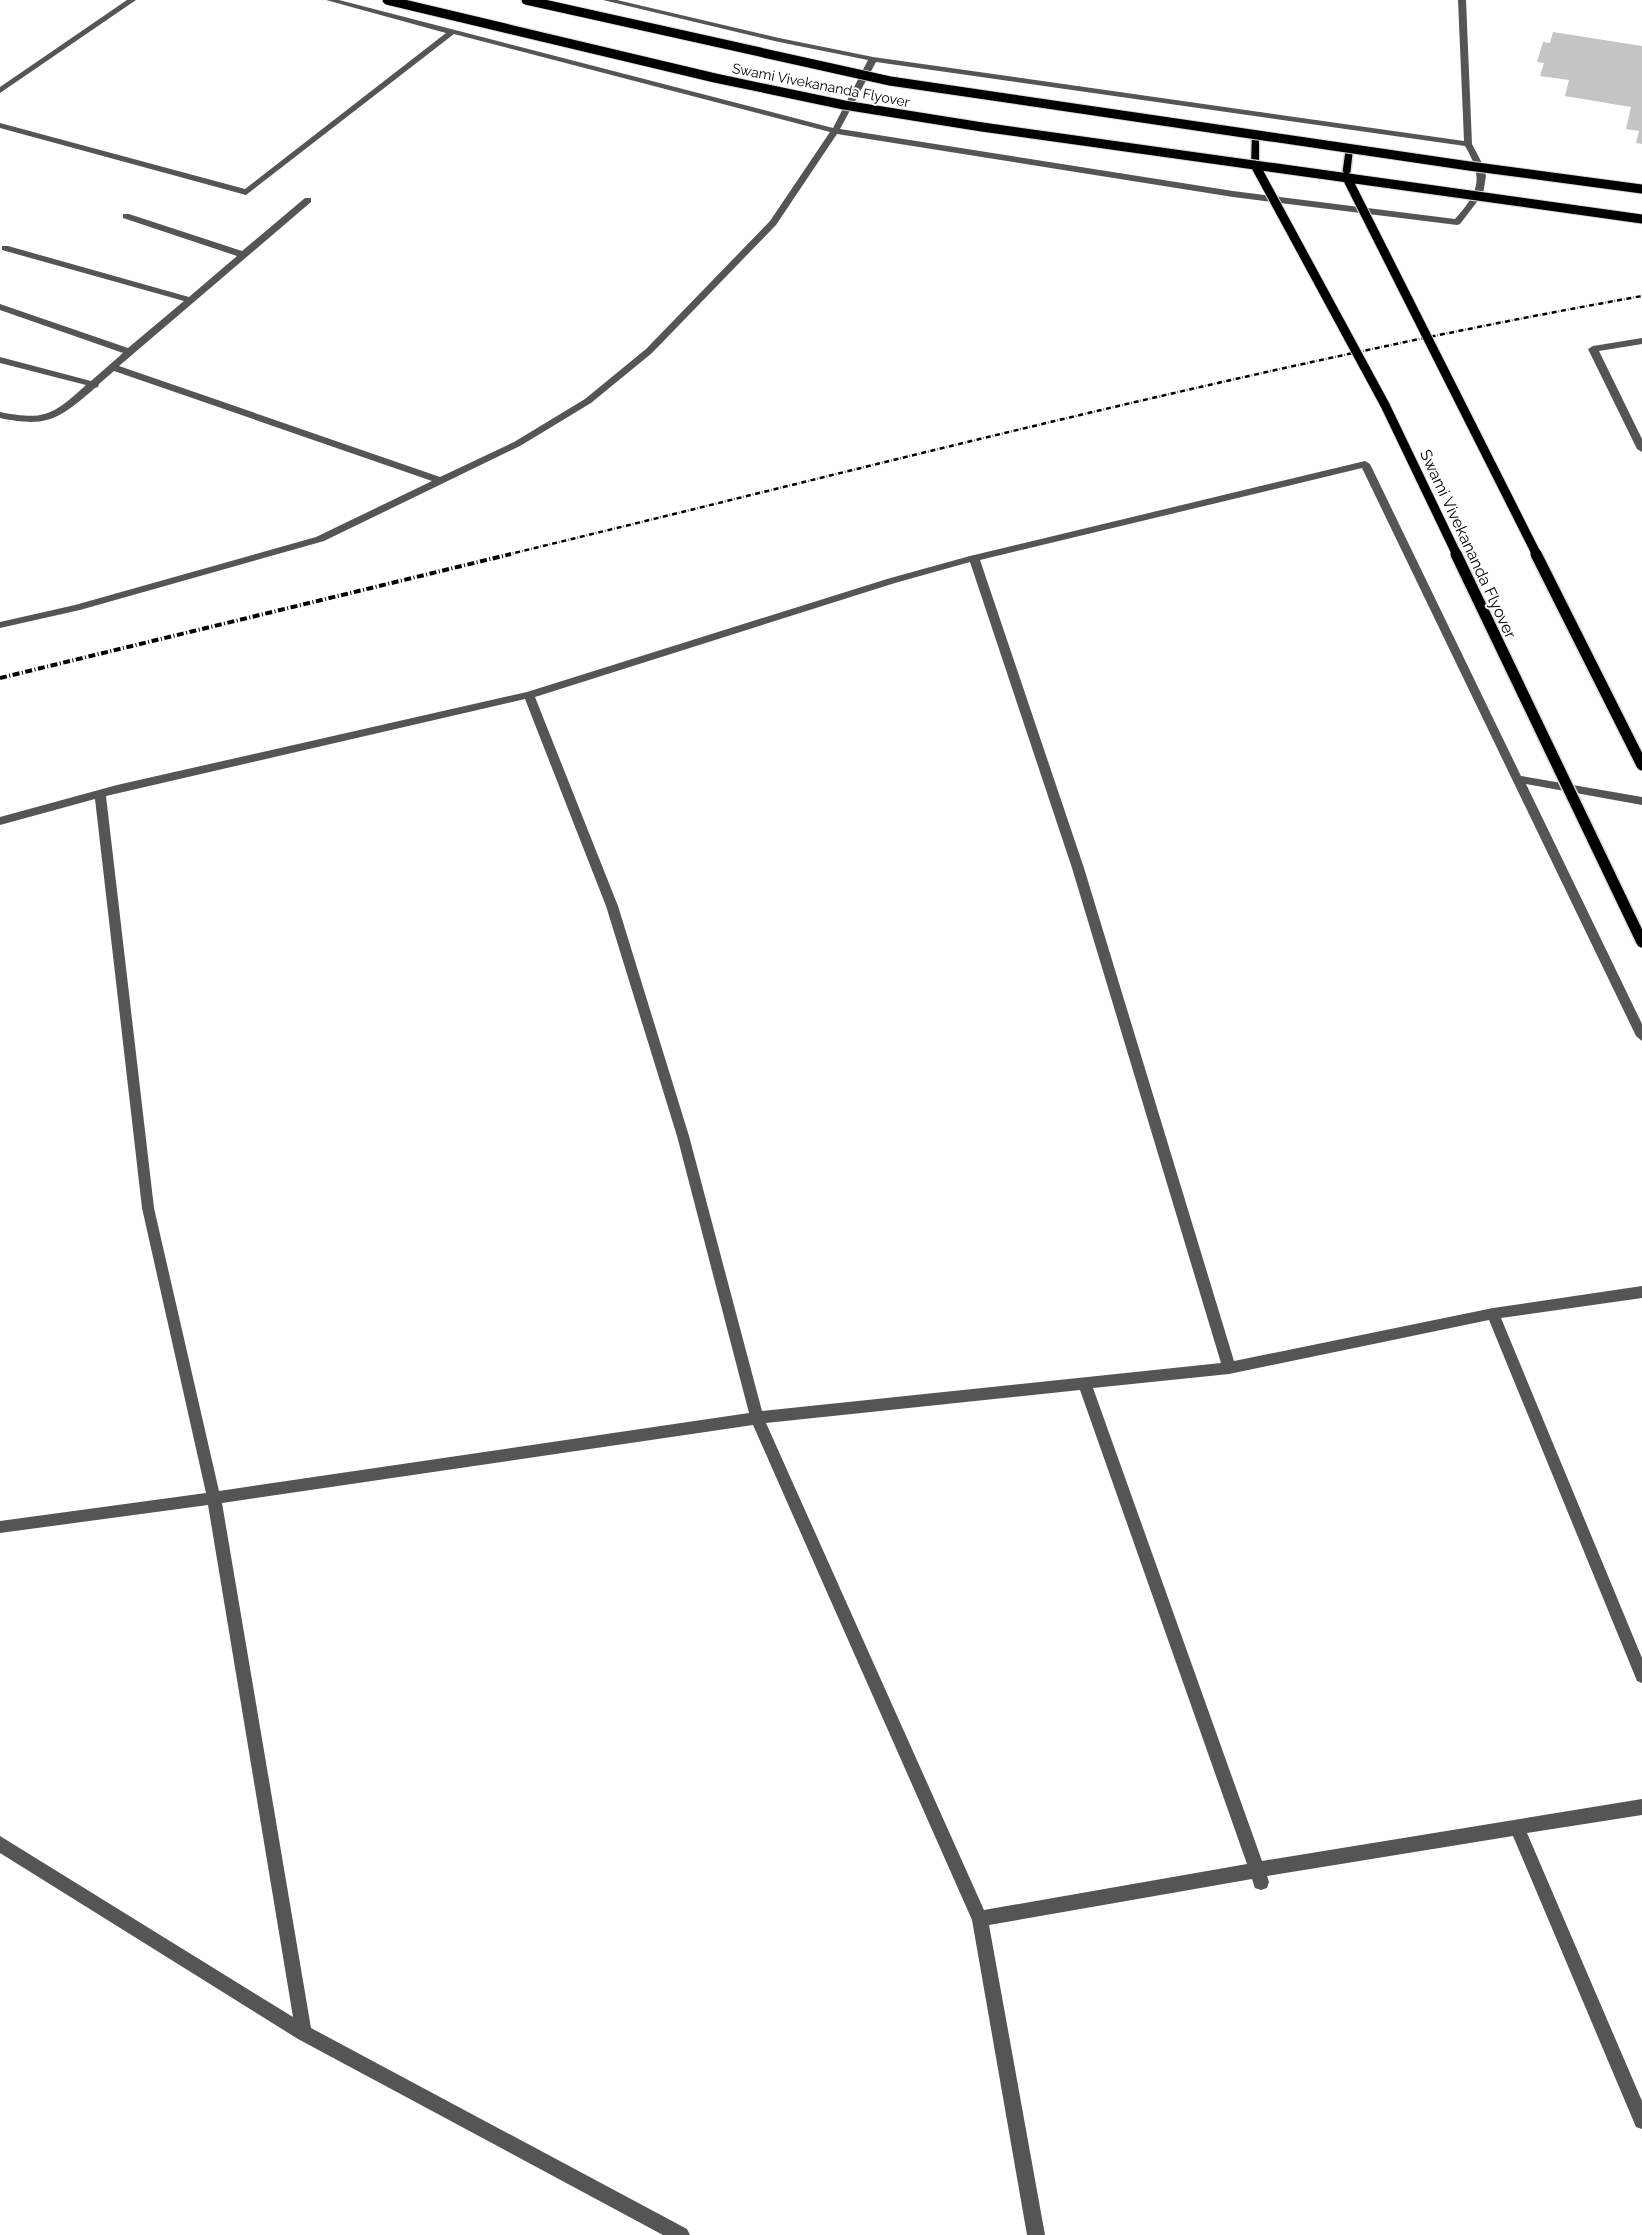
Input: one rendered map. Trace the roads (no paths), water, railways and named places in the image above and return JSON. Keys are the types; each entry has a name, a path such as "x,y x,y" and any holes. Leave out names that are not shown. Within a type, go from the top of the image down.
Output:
{"main road":[{"name":"Swami Vivekananda Flyover","path":"387,0 715,78 844,105 1642,219"},
{"name":"Swami Vivekananda Flyover","path":"526,0 890,82 1349,149 1642,189"},
{"name":"Swami Vivekananda Flyover","path":"1255,135 1255,165 1385,405 1642,942"},
{"path":"1349,149 1346,176 1642,765"}],"street":[{"path":"0,91 132,0"},
{"path":"330,0 835,131 1233,194 1457,222 1474,203 1482,186 1478,159 1468,144 1462,0"},
{"path":"607,0 779,40 873,59 1468,144"},
{"path":"0,125 246,192 452,32"},
{"path":"0,626 76,608 320,539 517,444 588,401 649,351 773,223 835,131 873,59"},
{"path":"0,415 20,419 44,419 64,410 95,385 129,352 308,200"},
{"path":"126,216 244,255"},
{"path":"5,248 191,300"},
{"path":"0,307 129,352"},
{"path":"1642,341 1593,349 1642,449"},
{"path":"0,360 95,385"},
{"path":"112,367 441,481"},
{"path":"0,821 100,794 529,695 891,581 974,558 1364,464 1642,1036"},
{"path":"974,558 1078,868 1228,1368"},
{"path":"529,695 612,906 683,1136 758,1418 980,1919 1036,2235"},
{"path":"1518,780 1642,801"},
{"path":"100,794 148,1208 214,1498 304,2033"},
{"path":"0,1527 214,1498 758,1418 1228,1368 1493,1314 1642,1292"},
{"path":"1493,1314 1642,1676"},
{"path":"1084,1383 1259,1876"},
{"path":"980,1919 1259,1876 1642,1807"},
{"path":"1517,1828 1642,2121"},
{"path":"0,1844 304,2033 681,2235"}],"railway":[{"path":"506,555 930,451 1214,384 1356,352 1642,296"},
{"path":"0,678 511,554"}]}
